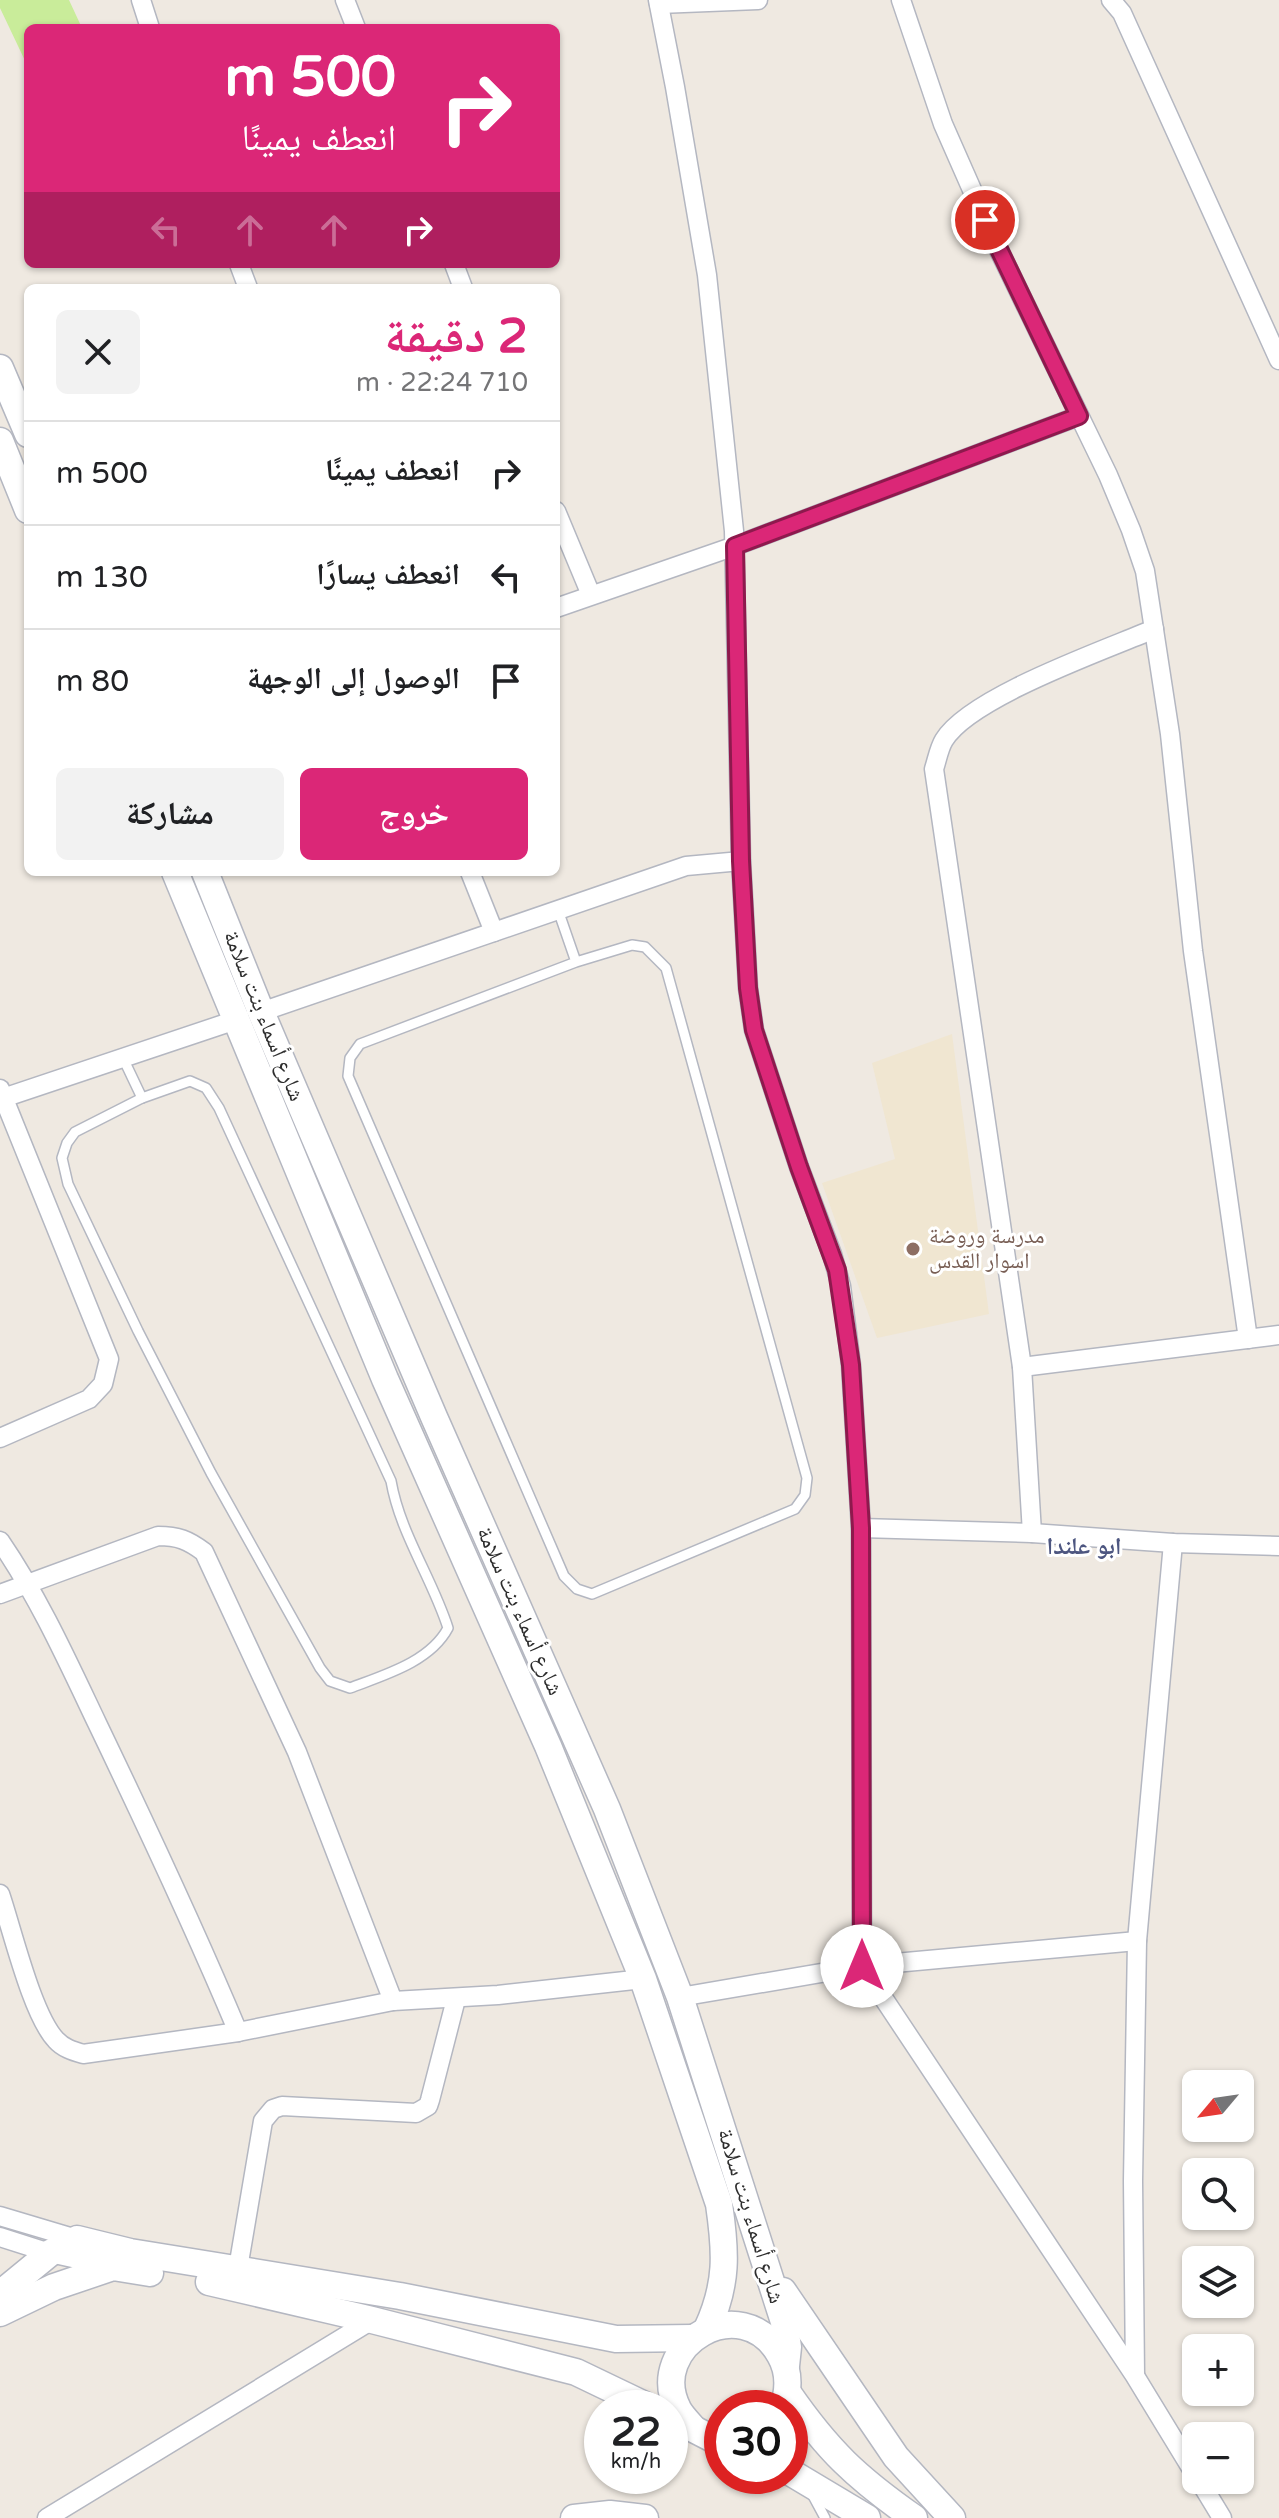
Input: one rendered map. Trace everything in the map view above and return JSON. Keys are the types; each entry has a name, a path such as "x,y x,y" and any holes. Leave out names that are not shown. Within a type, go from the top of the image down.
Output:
{"main road":[{"path":"0,368 24,425"},
{"path":"1,446 24,501"},
{"name":"شارع أسماء بنت سلامة","path":"177,876 248,1016 434,1417 607,1809 680,1997 769,2272 788,2347 785,2390"},
{"name":"شارع أسماء بنت سلامة","path":"206,876 248,1016 398,1408 548,1746 643,1979 719,2204 725,2272 719,2304 700,2333 677,2358 673,2390"},
{"path":"0,2294 50,2253 77,2239 236,2278 372,2320 576,2372 614,2390"},
{"path":"0,2313 54,2287 113,2267 400,2296 616,2339 700,2333 724,2325 742,2325 773,2342 786,2366"},
{"path":"769,2272 896,2457 952,2518"},
{"path":"808,2422 837,2457 867,2485 914,2518"},
{"path":"808,2483 867,2518"},
{"path":"574,2518 610,2514 645,2518"}],"street":[{"path":"141,0 149,24"},
{"path":"345,0 354,24"},
{"path":"758,0 659,2 707,275 735,546 741,861 748,988 754,1030 841,1286 851,1365 861,1528 862,1966 1135,2376 1182,2453"},
{"path":"901,0 948,137 1131,530 1145,571 1170,734 1193,951 1248,1339"},
{"path":"1111,0 1122,13 1279,360"},
{"path":"560,607 735,546 1079,416"},
{"path":"560,521 591,595"},
{"path":"1032,1533 1022,1367 934,769 944,741 967,718 1015,688 1154,629"},
{"path":"0,1438 89,1399 103,1384 109,1359 1,1095 123,1058 686,866 741,861"},
{"path":"472,876 494,932"},
{"path":"1022,1367 1279,1335"},
{"path":"861,1528 1279,1546"},
{"path":"0,1594 158,1536 189,1540 204,1552 297,1752 393,2001"},
{"path":"0,1541 28,1582 155,1844 238,2032"},
{"path":"1135,2376 1133,2181 1137,1941 1173,1543"},
{"path":"0,1894 39,2015 56,2041 83,2054 238,2032 393,2001 456,1999 643,1979"},
{"path":"680,1997 862,1966 1137,1941"},
{"path":"236,2278 263,2121 267,2114 282,2106 416,2113 422,2110 430,2100 456,1999"},
{"path":"0,2216 77,2239"},
{"path":"0,2237 50,2253 113,2267"},
{"path":"47,2518 372,2320"},
{"path":"1207,2494 1222,2518"}],"lane":[{"path":"558,910 576,962"},
{"path":"632,945 645,947 666,968 807,1478 805,1495 795,1509 592,1594 577,1589 564,1576 348,1076 350,1058 360,1044 576,962 632,945"},
{"path":"123,1058 142,1098"},
{"path":"190,1081 206,1088 219,1108 391,1481 396,1509 448,1628 440,1642 428,1652 350,1688 330,1681 320,1668 237,1520 138,1331 68,1184 62,1158 75,1132 142,1098 190,1081"},
{"path":"808,2492 825,2518"}],"shaded area":[{"name":"مدرسة وروضة اسوار القدس","path":"952,1034 989,1314 877,1338 822,1183 895,1159 872,1063"}],"green space":[{"path":"0,0 69,0 80,24 24,24 24,59 0,8"}],"place":[{"name":"مدرسة وروضة اسوار القدس","path":"913,1249"}],"district":[{"name":"ابو علندا","path":"1084,1546"}],"route":[{"path":"862,1966 861,1528 851,1365 837,1270 754,1030 748,988 741,861 735,546 1079,416 985,220"}]}
